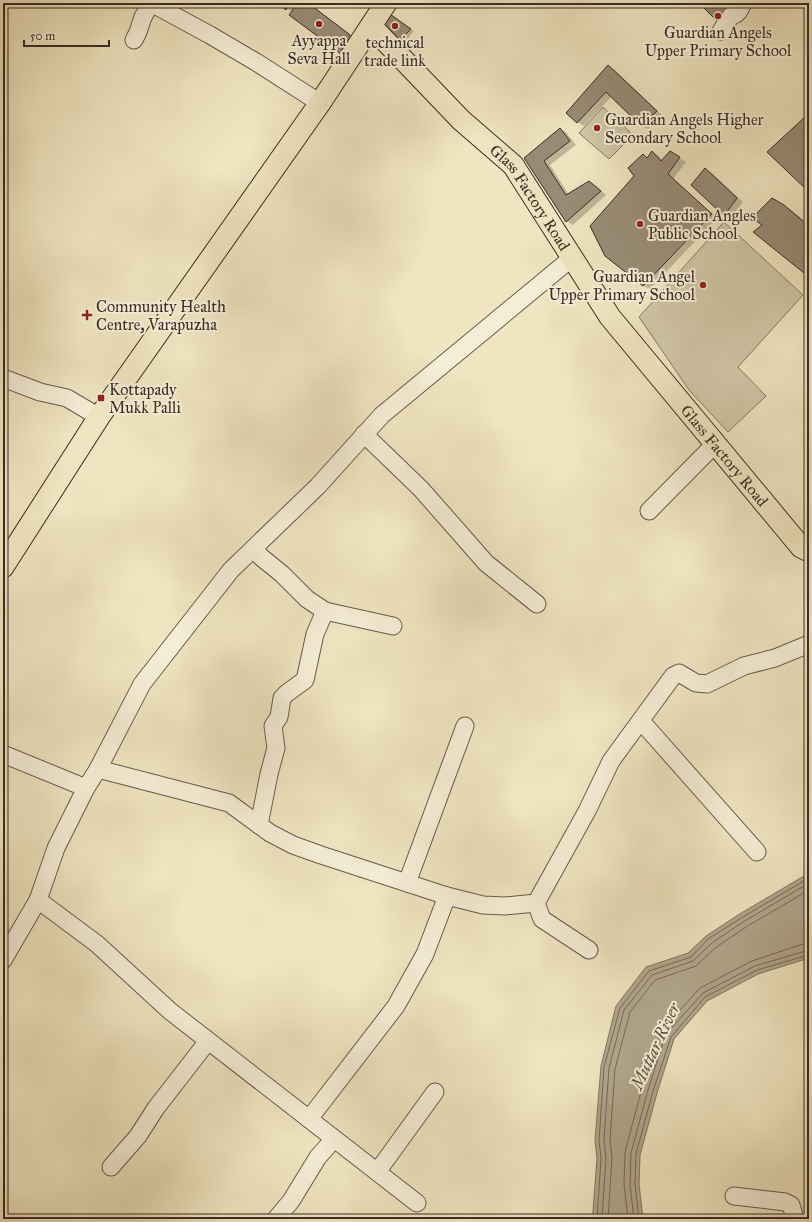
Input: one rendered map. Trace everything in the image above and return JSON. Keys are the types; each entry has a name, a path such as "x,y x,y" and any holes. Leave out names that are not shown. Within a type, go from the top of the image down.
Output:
{"main road":[{"path":"3,567 99,417 320,103 386,3"},
{"name":"Glass Factory Road","path":"371,26 461,120 513,165 610,317 801,547 809,551"}],"street":[{"path":"134,40 151,3 210,35 320,103"},
{"path":"721,31 731,16 739,11 742,5 740,3"},
{"path":"3,960 38,900 56,848 86,788 98,769 142,684 231,570 318,486 382,414 573,257"},
{"path":"3,378 40,392 67,398 99,417"},
{"path":"364,434 420,489 486,563 537,604"},
{"path":"649,512 715,444"},
{"path":"254,549 307,599 325,611 393,626"},
{"path":"259,825 269,774 276,748 273,726 279,717 282,698 305,680 314,634 325,611"},
{"path":"589,950 542,919 536,903 587,811 612,761 673,676 680,673 696,683 707,684 744,666 775,658 809,644"},
{"path":"641,721 757,852"},
{"path":"407,883 465,726"},
{"path":"3,754 86,788"},
{"path":"98,769 229,803 270,833 293,845 447,896 483,906 505,906 536,903"},
{"path":"309,1119 396,1006 426,954 447,896"},
{"path":"38,900 97,944 170,1011 416,1203"},
{"path":"111,1167 138,1136 156,1108 208,1041"},
{"path":"377,1172 435,1092"},
{"path":"276,1219 291,1201 318,1157 334,1139"},
{"path":"734,1196 785,1202 791,1206 795,1219"}],"shaded area":[{"path":"603,107 633,135 609,159 579,133"},
{"path":"724,222 803,295 738,367 766,396 728,432 689,390 639,317"}],"water":[{"name":"Muttar River","path":"809,873 809,958 758,974 707,1001 674,1039 640,1155 639,1184 643,1219 593,1219 597,1158 595,1140 601,1066 616,1006 646,967 688,953 706,936 738,915"}],"building":[{"path":"277,3 290,3 286,10"},
{"name":"Ayyappa Seva Hall","path":"298,3 308,3 349,34 351,38 340,53 289,15"},
{"name":"Guardian Angels Upper Primary School","path":"699,3 727,3 731,7 718,22"},
{"name":"technical trade link","path":"387,12 411,29 399,41 379,24"},
{"path":"608,65 657,111 641,126 606,92 577,123 566,113"},
{"path":"806,116 809,119 809,192 767,152"},
{"path":"560,128 570,141 544,161 566,195 589,181 601,191 566,222 524,158"},
{"path":"652,151 661,161 670,151 680,157 668,174 712,214 643,286 605,256 590,226 634,176 628,168 643,154 647,158"},
{"path":"705,168 737,198 724,216 691,185"},
{"path":"772,198 784,205 809,226 809,277 753,232 762,225 752,218"}],"place":[{"name":"Guardian Angels Upper Primary School","path":"718,16"},
{"name":"Ayyappa Seva Hall","path":"319,24"},
{"name":"technical trade link","path":"395,26"},
{"name":"Guardian Angels Higher Secondary School","path":"597,128"},
{"name":"Guardian Angles Public School","path":"640,224"},
{"name":"Guardian Angel Upper Primary School","path":"703,285"},
{"name":"Community Health Centre, Varapuzha","path":"87,315"},
{"name":"Kottapady Mukk Palli","path":"101,398"}]}
